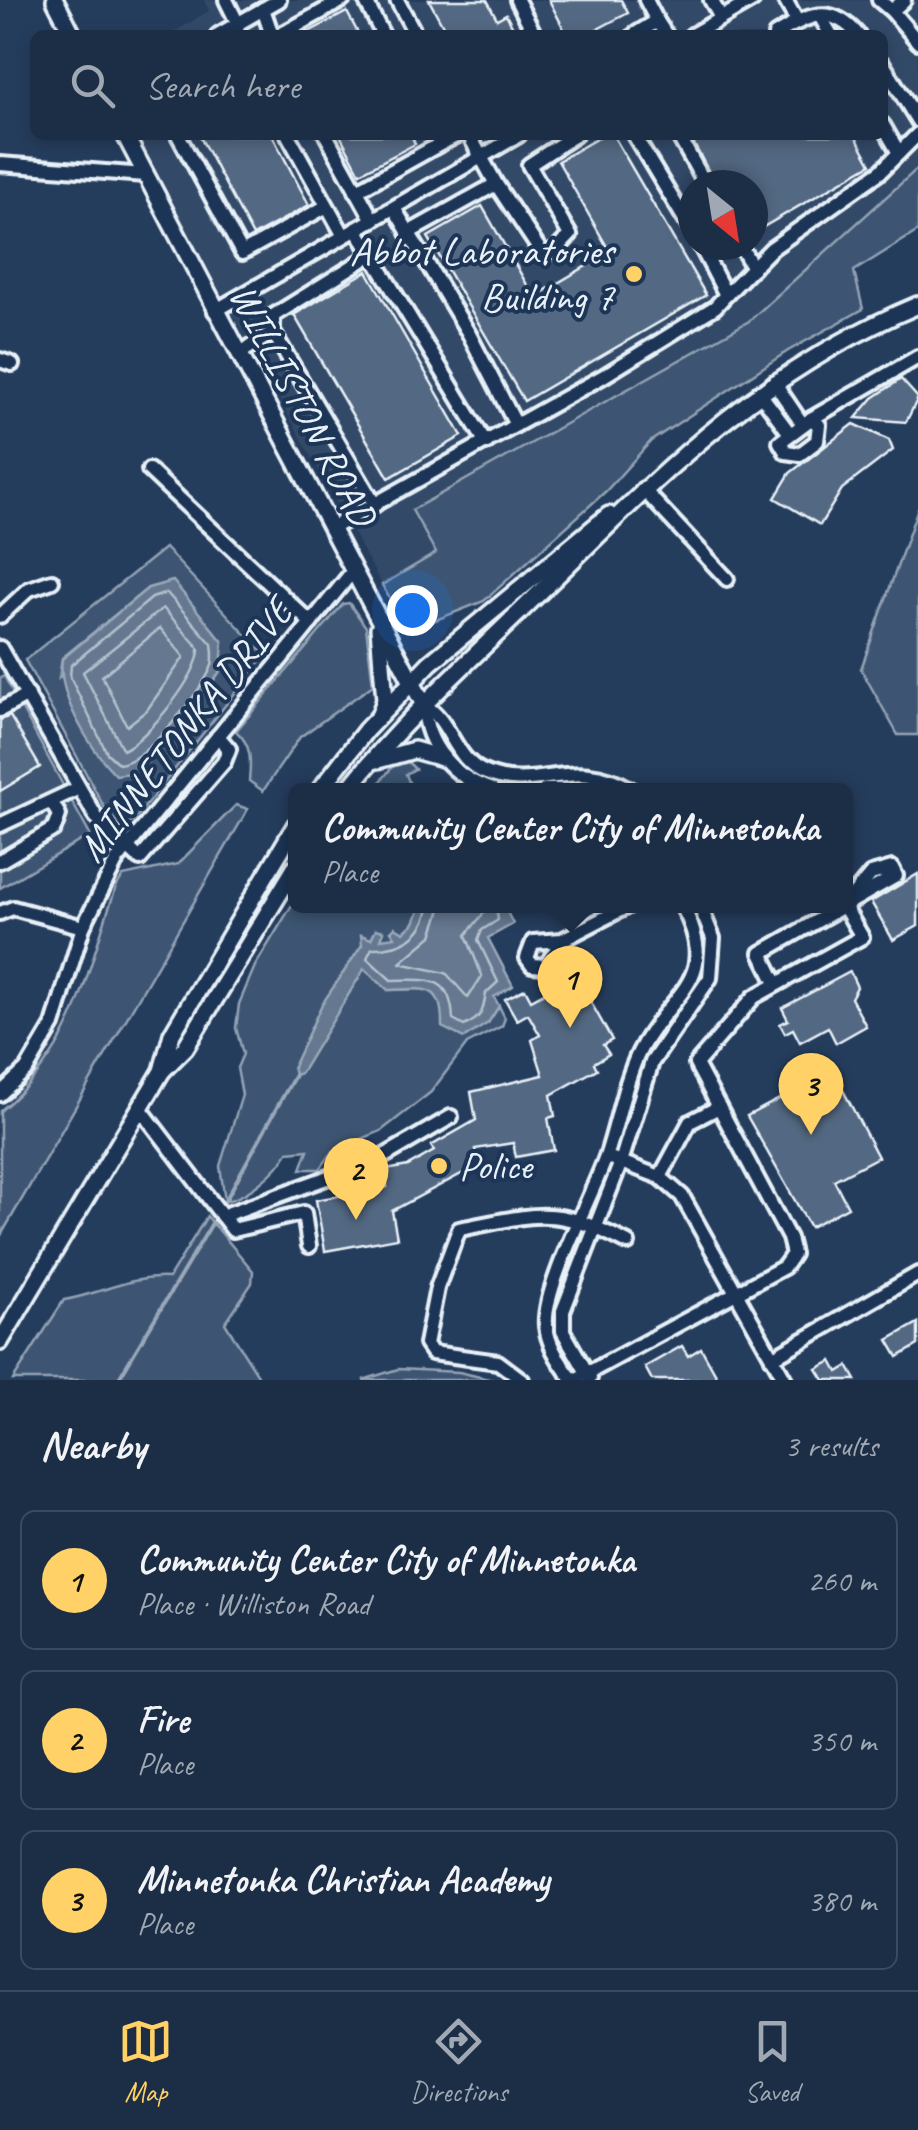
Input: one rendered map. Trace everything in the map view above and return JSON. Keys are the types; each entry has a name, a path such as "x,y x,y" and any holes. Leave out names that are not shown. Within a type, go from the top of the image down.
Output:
{"main road":[{"path":"55,0 70,30"},
{"name":"WILLISTON ROAD","path":"127,140 424,705"},
{"path":"354,783 424,705 643,488 774,382 863,329 918,305"},
{"path":"326,783 412,682 558,554 624,506"},
{"path":"378,619 385,700 380,716"},
{"path":"370,764 402,750 442,758"},
{"path":"162,1071 172,1034 288,838"},
{"path":"0,1342 162,1071 185,1048 288,879"}],"street":[{"path":"226,0 237,29 279,0"},
{"path":"289,30 343,0"},
{"path":"364,0 381,30"},
{"path":"397,0 413,30"},
{"path":"517,0 532,30"},
{"path":"646,0 663,30"},
{"path":"711,0 721,18"},
{"path":"701,30 753,0"},
{"path":"785,0 797,21"},
{"path":"879,0 918,42"},
{"path":"892,11 904,0"},
{"path":"263,9 270,30"},
{"path":"820,16 828,30"},
{"path":"783,30 797,21 820,16 844,18 854,30"},
{"path":"643,30 658,22"},
{"path":"888,72 918,122"},
{"path":"888,134 899,153"},
{"path":"332,528 674,335 918,134"},
{"path":"181,140 242,252 327,206"},
{"path":"291,140 327,206 370,256 486,443"},
{"path":"329,140 373,220"},
{"path":"356,191 438,140"},
{"path":"471,140 493,185 543,255 556,250 570,235 529,165 567,140"},
{"path":"215,310 481,157 500,140"},
{"path":"637,140 678,209"},
{"path":"681,140 698,170"},
{"path":"0,164 146,176"},
{"path":"408,233 493,185"},
{"path":"394,208 469,334 516,425"},
{"path":"370,256 274,316 273,332 375,505"},
{"path":"708,260 726,295"},
{"path":"748,260 753,268"},
{"path":"239,354 273,332"},
{"path":"774,382 806,420 818,426 820,436 800,454 786,452 780,442 788,432 806,420 918,357"},
{"path":"759,392 788,432"},
{"path":"149,470 311,623"},
{"path":"643,488 727,579"},
{"name":"MINNETONKA DRIVE","path":"0,1094 27,1069 53,1025 83,927 100,887 125,848 353,571"},
{"path":"0,616 29,589 52,581"},
{"path":"0,648 96,817 140,859 147,856 224,762 229,749 218,736"},
{"path":"0,710 28,696"},
{"name":"WILLISTON ROAD","path":"442,758 424,721 424,705 435,711 456,751 480,771 508,779 591,772 616,783"},
{"path":"442,758 473,783"},
{"path":"0,825 78,788"},
{"path":"0,860 54,829 59,815 52,803"},
{"path":"0,914 14,908 83,927"},
{"path":"562,940 614,913"},
{"path":"581,1378 551,1347 546,1311 606,1157 638,1054 683,995 697,968 698,945 685,913"},
{"path":"581,1378 563,1331 562,1311 621,1162 652,1062 710,978 712,938 703,913"},
{"path":"776,983 761,953 832,913"},
{"path":"581,1378 784,1268 793,1254 790,1238 696,1064 754,996 862,937 849,913"},
{"path":"660,1177 690,1122 719,1107"},
{"path":"140,1108 233,1230 304,1213 309,1246"},
{"path":"222,1216 382,1158 451,1118"},
{"path":"606,1157 660,1177 696,1216 785,1380"},
{"path":"522,1380 498,1362 432,1353 426,1344 442,1273 459,1228 547,1213 581,1219 628,1243"},
{"path":"772,1358 918,1274"}],"shaded area":[{"path":"204,0 918,0 918,168 749,321 412,509 436,553 382,585 137,140 888,140 888,30 177,30 209,11"},
{"path":"918,168 918,231 854,271 863,309 788,351 651,441 606,491 484,601 408,631 382,585 436,553 412,510 749,321"},
{"path":"918,508 918,735 898,735 861,669"},
{"path":"165,548 265,655 133,822 123,825 109,816 25,660","holes":["148,588 59,678 62,658"]},
{"path":"349,603 366,627 373,685 300,737 263,791 249,781 249,754 236,731 343,604"},
{"path":"4,676 90,835 0,888 0,678"},
{"path":"408,762 415,769 406,774 409,783 379,783 392,767"},
{"path":"236,805 248,809 0,1237 0,1111 27,1086 63,1035 76,1008 117,885 123,876 178,864"},
{"path":"288,912 418,913 403,933 392,932 396,937 380,940 377,929 388,990 425,989 437,994 443,1004 488,1023 499,1006 505,1018 502,1026 467,1044 431,1092 381,1131 333,1151 320,1169 301,1169 308,1150 288,1152 261,1182 225,1201 220,1166 242,1095 237,1068 243,1054 236,1028 239,1004 255,966"},
{"path":"207,1216 253,1271 252,1283 225,1323 261,1380 13,1380 64,1300 128,1282 169,1278"},
{"path":"398,1369 459,1372 493,1380 363,1380"}],"water":[{"path":"173,581 223,642 221,670 176,734 137,772 116,775 77,721 65,689 62,659 148,588"},
{"path":"418,913 508,913 513,924 488,938 513,986 494,997 499,1006 488,1023 464,1038 442,1027 435,995 422,989 388,990 364,969 301,1073 295,1075 293,1067 322,1004 362,945 361,935 371,939 376,929 384,931 381,939 395,937 391,931 395,927 404,932"}],"building":[{"path":"429,0 487,0 497,19 506,14 514,30 445,30"},
{"path":"549,0 621,0 628,13 596,30 564,30"},
{"path":"347,12 356,30 313,30"},
{"path":"202,140 275,140 309,205 253,236"},
{"path":"343,140 413,140 415,144 360,173"},
{"name":"Abbot Laboratories Building 7","path":"594,140 616,140 678,247 678,260 686,260 706,295 524,401 428,237 482,206 534,297 610,252 558,161"},
{"path":"692,140 858,140 871,164 768,224 768,170 708,170"},
{"path":"367,271 462,436 389,478 294,315"},
{"path":"901,379 918,398 906,422 856,418 873,398"},
{"path":"854,424 889,440 893,450 842,489 820,525 775,498 790,473"},
{"path":"10,716 40,767 0,791 0,720"},
{"path":"918,874 918,926 893,940 871,902"},
{"path":"559,971 579,1005 589,999 612,1040 603,1045 609,1054 594,1063 597,1069 551,1095 555,1116 548,1118 554,1150 516,1157 513,1143 475,1149 478,1165 392,1211 397,1238 325,1251 316,1200 387,1187 386,1170 408,1166 434,1151 431,1146 476,1120 471,1092 543,1075 532,1040 540,1035 528,1014 517,1020 505,999 525,989 531,1000 555,987 549,977"},
{"path":"850,972 857,987 851,998 866,1026 836,1043 828,1027 800,1042 793,1029 785,1033 780,1024 788,1020 782,1008"},
{"path":"833,1071 878,1157 834,1180 848,1207 810,1227 747,1116"},
{"path":"918,1323 918,1345 898,1357 888,1340"},
{"path":"682,1346 688,1356 701,1348 719,1380 652,1380 645,1367"},
{"path":"832,1361 838,1372 848,1366 856,1380 824,1380 817,1369"}],"waterway":[{"path":"224,1203 295,1075"},
{"path":"118,1380 214,1220"}],"place":[{"name":"Abbot Laboratories Building 7","path":"634,274"},
{"name":"Community Center City of Minnetonka","path":"570,1028"},
{"name":"Minnetonka Christian Academy","path":"811,1135"},
{"name":"Police","path":"439,1166"},
{"name":"Fire","path":"356,1220"}]}
